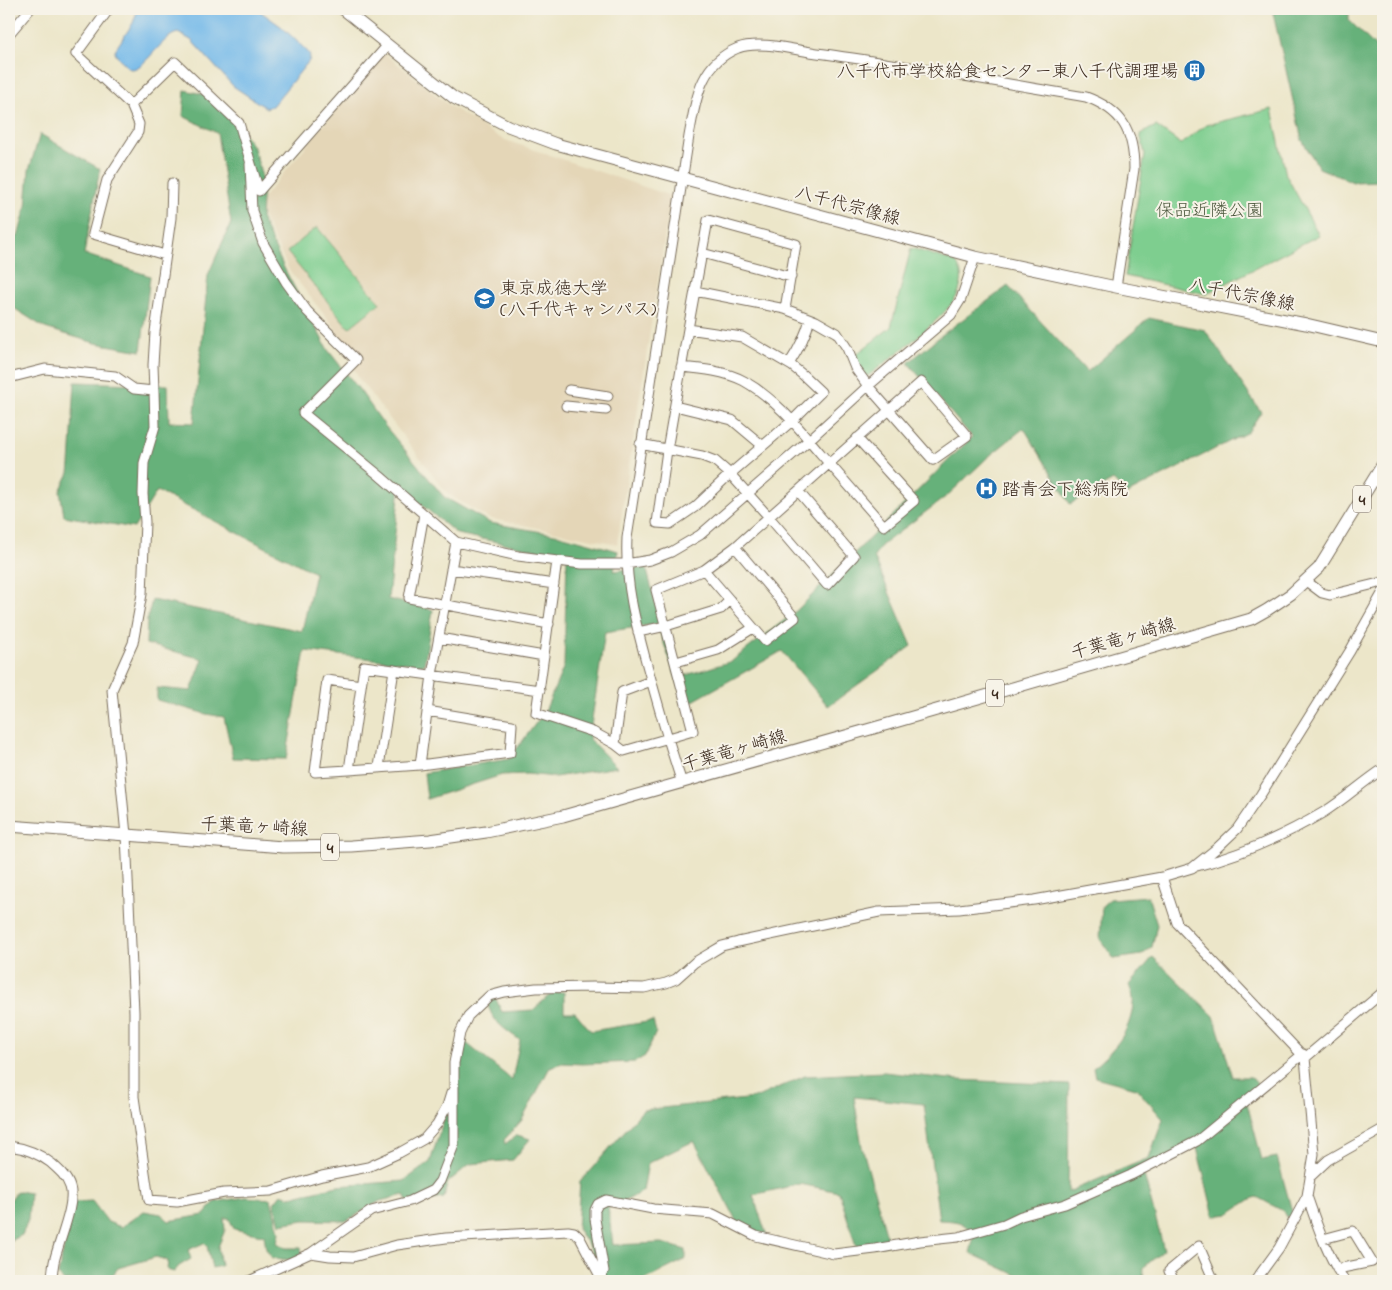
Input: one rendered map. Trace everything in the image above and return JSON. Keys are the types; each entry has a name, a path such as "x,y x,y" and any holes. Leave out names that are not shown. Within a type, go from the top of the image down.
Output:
{"main road":[{"name":"八千代宗像線","path":"343,9 454,98 508,126 556,144 975,257 1306,324 1383,342"},
{"name":"千葉竜ヶ崎線","path":"9,826 284,847 335,847 406,843 486,832 563,816 1251,619 1280,602 1306,581 1318,568 1330,552 1383,464"}],"street":[{"path":"9,34 30,9"},
{"path":"108,9 76,54 131,105 139,124 138,132 107,180 93,234 165,255"},
{"path":"682,783 638,632 631,604 626,564 628,524 683,178 697,96 703,80 710,69 720,59 752,44 840,56 1086,97 1100,102 1118,116 1124,124 1133,144 1134,168 1116,287"},
{"path":"131,105 175,62 239,123 259,191 387,46"},
{"path":"250,164 252,211 263,243 286,282 307,311 356,360 303,414 380,476 456,542 518,556 582,564 626,564 650,560 671,552 688,542 725,514 747,492 951,315 961,299 975,257"},
{"path":"172,183 171,218 155,332 153,365 155,426 144,463 143,494 145,522 142,594 133,643 112,690 126,835 134,1012 134,1097 149,1200 177,1202 224,1193 272,1191 322,1176 368,1167 424,1139 437,1124 447,1106 454,1083"},
{"path":"688,329 742,338 789,364 821,392 793,420 695,507 670,524 658,523 667,450 681,367 708,220 796,244 785,309"},
{"path":"702,253 791,277"},
{"path":"557,561 536,713 593,732 624,751 693,731 656,590 704,570 735,547 889,409 921,382 967,436 934,460 889,409 868,386 855,368 847,348 837,333 785,309 695,291"},
{"path":"789,364 807,331 810,319"},
{"path":"681,367 716,371 744,381 770,400 793,420 884,526 914,501 857,438"},
{"path":"9,378 45,369 115,376 134,389 154,391"},
{"path":"569,390 608,396"},
{"path":"566,406 606,410"},
{"path":"675,406 732,420 763,446"},
{"path":"640,444 702,456 715,461 747,492 826,585 854,556 798,491"},
{"path":"424,514 409,598 548,624"},
{"path":"420,765 432,675 456,542"},
{"path":"704,570 765,641 795,618 735,547"},
{"path":"451,569 554,584"},
{"path":"1306,581 1322,594 1330,595 1383,582"},
{"path":"1192,868 1218,848 1237,829 1261,794 1344,660 1383,592"},
{"path":"638,632 666,626 721,608 730,600"},
{"path":"676,662 718,650 753,628"},
{"path":"438,638 544,656"},
{"path":"349,770 364,666 540,690"},
{"path":"379,767 394,670"},
{"path":"361,685 327,680 315,772 420,765 510,753 512,725 427,711"},
{"path":"614,744 622,692 651,681"},
{"path":"249,1281 311,1253 371,1211 410,1201 433,1190 440,1182 454,1144 454,1063 460,1033 468,1016 488,996 536,988 594,986 644,988 676,979 695,962 722,946 738,942 879,912 959,910 1034,900 1162,877 1234,855 1305,822 1325,811 1383,769"},
{"path":"1162,877 1177,922 1304,1056 1314,1154 1307,1196 1279,1248 1255,1281"},
{"path":"602,1279 604,1271 595,1210 598,1204 606,1200 653,1209 713,1214 756,1236 834,1254 958,1237 1001,1225 1021,1216 1065,1204 1131,1175 1197,1140 1383,992"},
{"path":"1310,1177 1328,1160 1383,1130"},
{"path":"9,1146 34,1151 48,1160 65,1177 70,1188 72,1196 54,1262 52,1281"},
{"path":"1307,1196 1323,1239 1337,1269 1345,1281"},
{"path":"311,1253 353,1257 397,1245 446,1238 568,1231 574,1232 580,1238 602,1279"},
{"path":"1323,1239 1353,1231 1372,1262 1337,1269"},
{"path":"1174,1281 1169,1271 1199,1246 1214,1281"}],"shaded area":[{"name":"東京成徳大学 (八千代キャンパス)","path":"384,53 450,106 502,139 671,196 617,544 488,518 448,494 359,379 334,327 289,270 257,205"}],"green space":[{"path":"1272,9 1349,9 1349,20 1383,54 1383,181 1353,182 1319,168 1302,140"},
{"path":"185,90 211,96 230,115 254,148 263,181 261,218 285,270 328,350 385,426 444,497 490,523 560,535 618,551 614,571 646,567 659,615 683,676 732,661 796,611 972,437 908,363 943,334 1008,286 1087,372 1149,318 1205,330 1261,412 1248,432 1127,494 1113,480 1070,504 1024,428 987,458 948,495 882,545 874,557 912,646 828,706 782,651 686,705 657,624 605,632 589,739 617,767 555,777 527,774 502,775 427,799 424,773 509,759 545,711 564,666 567,556 457,534 400,487 388,599 433,610 424,665 305,651 286,759 233,758 224,717 206,714 157,700 157,688 191,691 203,659 146,644 147,620 152,600 302,631 315,573 157,491 134,528 64,516 60,491 69,473 75,382 168,385 169,422 194,423 208,275 231,223 217,133 183,116"},
{"name":"保品近隣公園","path":"1272,109 1286,175 1319,235 1206,294 1125,276 1145,154 1140,134 1156,126 1181,144 1206,125"},
{"path":"40,134 100,169 84,254 150,276 141,351 95,343 45,328 9,305 9,234 18,237 26,207 29,170"},
{"path":"317,227 380,303 349,328 287,252"},
{"path":"911,248 956,262 961,276 959,291 954,301 933,324 868,376 864,375 854,356 891,327"},
{"path":"1148,896 1157,925 1152,947 1142,955 1114,959 1100,939 1102,906 1110,899"},
{"path":"1153,957 1214,1016 1233,1077 1251,1077 1259,1086 1247,1103 1262,1160 1277,1157 1293,1215 1286,1217 1283,1211 1257,1197 1228,1214 1214,1216 1196,1144 1143,1171 1164,1250 1144,1267 1143,1281 1029,1281 970,1253 974,1237 971,1231 963,1224 955,1221 939,1220 924,1104 854,1097 862,1147 889,1244 857,1249 839,1192 800,1184 753,1195 767,1236 757,1233 737,1222 694,1141 648,1163 643,1191 608,1207 613,1245 662,1243 686,1250 686,1259 643,1281 608,1281 577,1229 580,1182 643,1110 755,1098 805,1076 884,1072 958,1080 1069,1085 1068,1192 1149,1158 1163,1119 1136,1088 1095,1077 1093,1068 1108,1054 1125,1032 1133,1004 1129,985"},
{"path":"564,992 564,1012 575,1012 591,1031 653,1021 656,1032 645,1056 635,1062 562,1063 550,1067 522,1120 504,1140 505,1144 517,1135 530,1139 513,1160 470,1164 447,1183 444,1198 409,1204 404,1195 380,1201 346,1221 304,1220 280,1224 274,1203 281,1194 290,1197 337,1186 404,1181 430,1162 452,1094 465,1042 512,1080 520,1040 495,1019 487,1001 495,997 502,1012 533,1010 552,993"},
{"path":"17,1191 30,1193 28,1220 22,1235 9,1241 9,1202"},
{"path":"246,1197 271,1199 279,1232 277,1243 286,1248 301,1248 302,1254 291,1260 272,1258 266,1249 264,1235 234,1229 229,1218 224,1218 225,1230 218,1247 221,1266 212,1268 207,1246 204,1243 188,1250 191,1259 179,1266 174,1272 167,1270 168,1261 156,1257 118,1268 108,1281 64,1281 58,1275 74,1202 92,1201 108,1222 121,1227 144,1211 161,1214 169,1221 204,1215 215,1202"}],"water":[{"path":"138,9 257,9 282,27 308,52 309,61 272,106 266,108 233,86 191,40 178,33 166,39 143,63 131,69 118,57 115,50 133,23"}],"place":[{"name":"八千代市学校給食センター東八千代調理場","path":"1194,71"},
{"name":"東京成徳大学 (八千代キャンパス)","path":"484,298"},
{"name":"踏青会下総病院","path":"986,489"}]}
